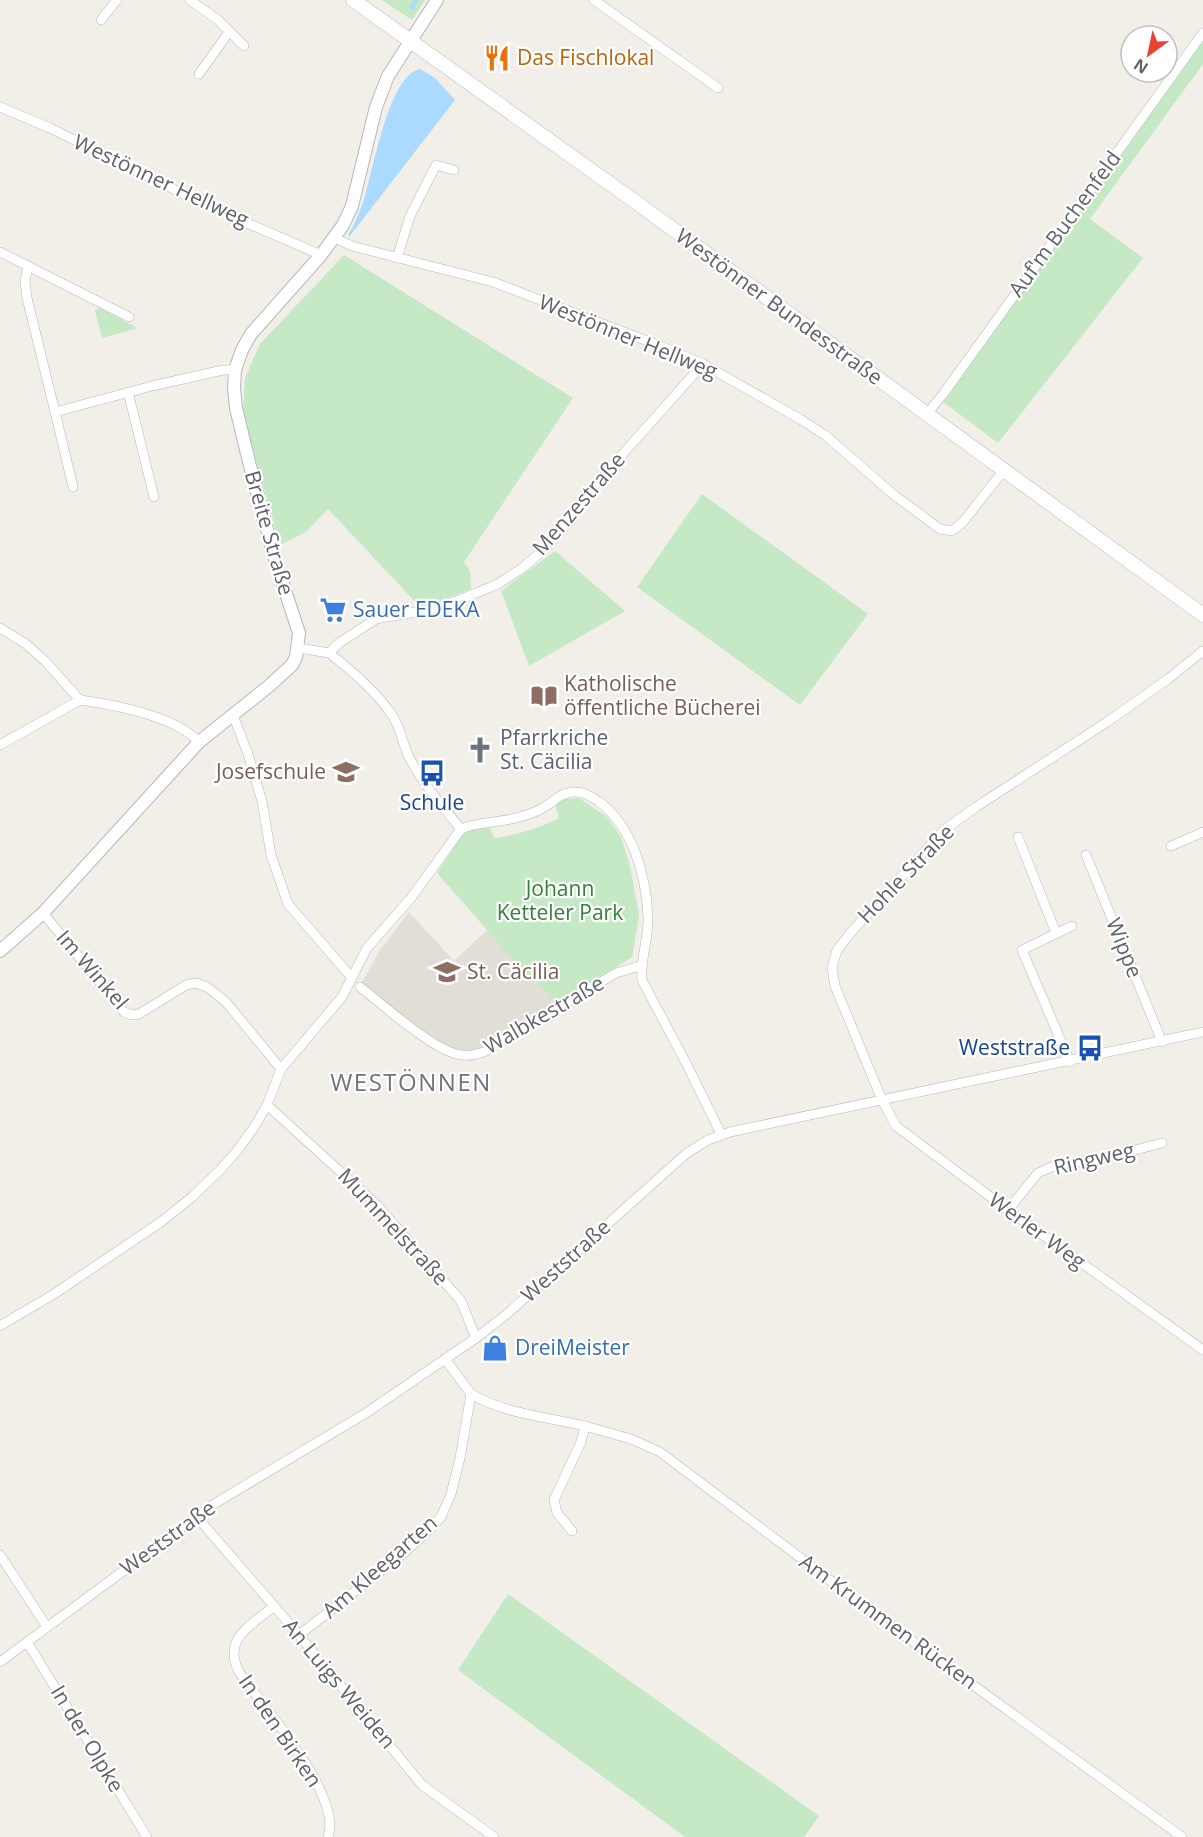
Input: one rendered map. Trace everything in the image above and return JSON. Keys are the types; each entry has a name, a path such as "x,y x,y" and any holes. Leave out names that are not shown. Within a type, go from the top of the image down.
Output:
{"main road":[{"name":"Westönner Bundesstraße","path":"353,0 1203,615"}],"street":[{"path":"101,20 117,0"},
{"path":"190,0 218,20 244,46"},
{"name":"Breite Straße","path":"299,648 297,625 276,563 236,408 235,370 251,334 335,238 352,206 376,107 388,76 438,0"},
{"path":"594,0 718,88"},
{"path":"199,74 229,32"},
{"name":"Auf'm Buchenfeld","path":"927,414 1203,33"},
{"name":"Westönner Hellweg","path":"0,107 50,128 210,207 321,255"},
{"path":"397,258 410,216 436,165 454,170"},
{"name":"Westönner Hellweg","path":"335,238 352,246 493,282 703,364 825,435 894,495 940,529 952,531 963,522 1004,470"},
{"path":"0,252 129,317"},
{"path":"28,266 25,282 27,298 73,487"},
{"name":"Menzestraße","path":"329,652 376,619 432,609 454,602 498,584 521,569 548,547 588,493 703,364"},
{"path":"55,412 128,392 223,370 235,370"},
{"path":"128,392 154,497"},
{"path":"0,628 39,655 80,700"},
{"path":"0,951 43,913 199,742 292,664 299,648 329,652 351,670 390,712 399,727 408,755 423,781 461,829"},
{"name":"Hohle Straße","path":"882,1100 835,986 832,968 837,950 852,930 944,830 1107,722 1203,651"},
{"path":"0,745 80,700 103,703 166,720 182,727 199,742"},
{"path":"233,715 262,801 271,855 288,904 352,978"},
{"path":"0,1326 161,1222 192,1197 237,1151 267,1105 281,1069 342,997 368,948 411,898 461,829 474,824 509,820 527,815 566,793 577,792 591,796 604,806 625,832 634,850 644,884 648,917 640,966 642,980 721,1134"},
{"path":"1172,846 1203,831"},
{"path":"1018,837 1056,933"},
{"name":"Wippe","path":"1086,855 1162,1042"},
{"name":"Im Winkel","path":"43,913 124,1012 131,1015 139,1014 186,985 196,983 207,987 226,1002 281,1069"},
{"path":"1070,1062 1022,950 1072,926"},
{"name":"Walbkestraße","path":"360,987 437,1045 454,1054 476,1055 616,973 640,966"},
{"name":"Weststraße","path":"0,1662 214,1504 366,1413 476,1338 507,1314 687,1153 721,1134 1070,1062 1203,1032"},
{"name":"Werler Weg","path":"882,1100 896,1126 1008,1210 1203,1350"},
{"name":"Mummelstraße","path":"267,1105 377,1205 461,1301 476,1338"},
{"name":"Ringweg","path":"1008,1210 1038,1173 1054,1166 1112,1156 1162,1143"},
{"path":"445,1359 471,1394"},
{"name":"Am Krummen Rücken","path":"471,1394 507,1410 585,1426 631,1439 660,1452 867,1608 1182,1837"},
{"name":"Am Kleegarten","path":"299,1635 404,1553 441,1517 451,1494 460,1458 471,1394"},
{"path":"572,1531 557,1513 554,1500 581,1442 585,1426"},
{"name":"An Luigs Weiden","path":"197,1516 299,1635 422,1785 494,1837"},
{"path":"0,1555 47,1627"},
{"name":"In den Birken","path":"274,1606 238,1635 232,1653 234,1662 317,1782 329,1808 331,1822 328,1837"},
{"name":"In der Olpke","path":"27,1642 147,1837"}],"shaded area":[{"name":"St. Cäcilia","path":"409,912 454,961 487,930 549,994 556,1005 474,1051 462,1051 427,1035 361,984 380,950"}],"green space":[{"path":"382,0 425,0 412,20"},
{"path":"1203,37 1203,64 1090,219 1143,258 998,443 942,401 1169,84 1179,84 1179,70"},
{"path":"344,255 573,398 464,562 470,571 471,589 421,608 328,509 306,532 280,545 243,414 245,378 260,344"},
{"path":"100,308 134,326 135,329 102,338 95,310"},
{"path":"702,494 868,614 800,705 637,587"},
{"path":"555,551 625,611 529,666 501,591"},
{"name":"Johann Ketteler Park","path":"579,798 607,817 621,837 630,866 639,915 632,957 556,1005 549,994 510,956 437,873 464,832 481,827 489,828 495,838 528,831 559,818 555,804 563,799"},
{"path":"508,1594 819,1816 804,1837 685,1837 458,1670"}],"water":[{"path":"420,69 435,78 455,100 349,237 363,203 392,103 409,75"}],"waterway":[{"path":"412,8 416,0"}],"place":[{"name":"Das Fischlokal","path":"497,58"},
{"name":"Sauer EDEKA","path":"333,610"},
{"name":"Katholische öffentliche Bücherei","path":"544,696"},
{"name":"Pfarrkriche St. Cäcilia","path":"480,750"},
{"name":"Josefschule","path":"346,772"},
{"name":"Schule","path":"432,773"},
{"name":"St. Cäcilia","path":"447,972"},
{"name":"Weststraße","path":"1090,1048"},
{"name":"DreiMeister","path":"495,1348"}],"district":[{"name":"WESTÖNNEN","path":"411,1083"}]}
